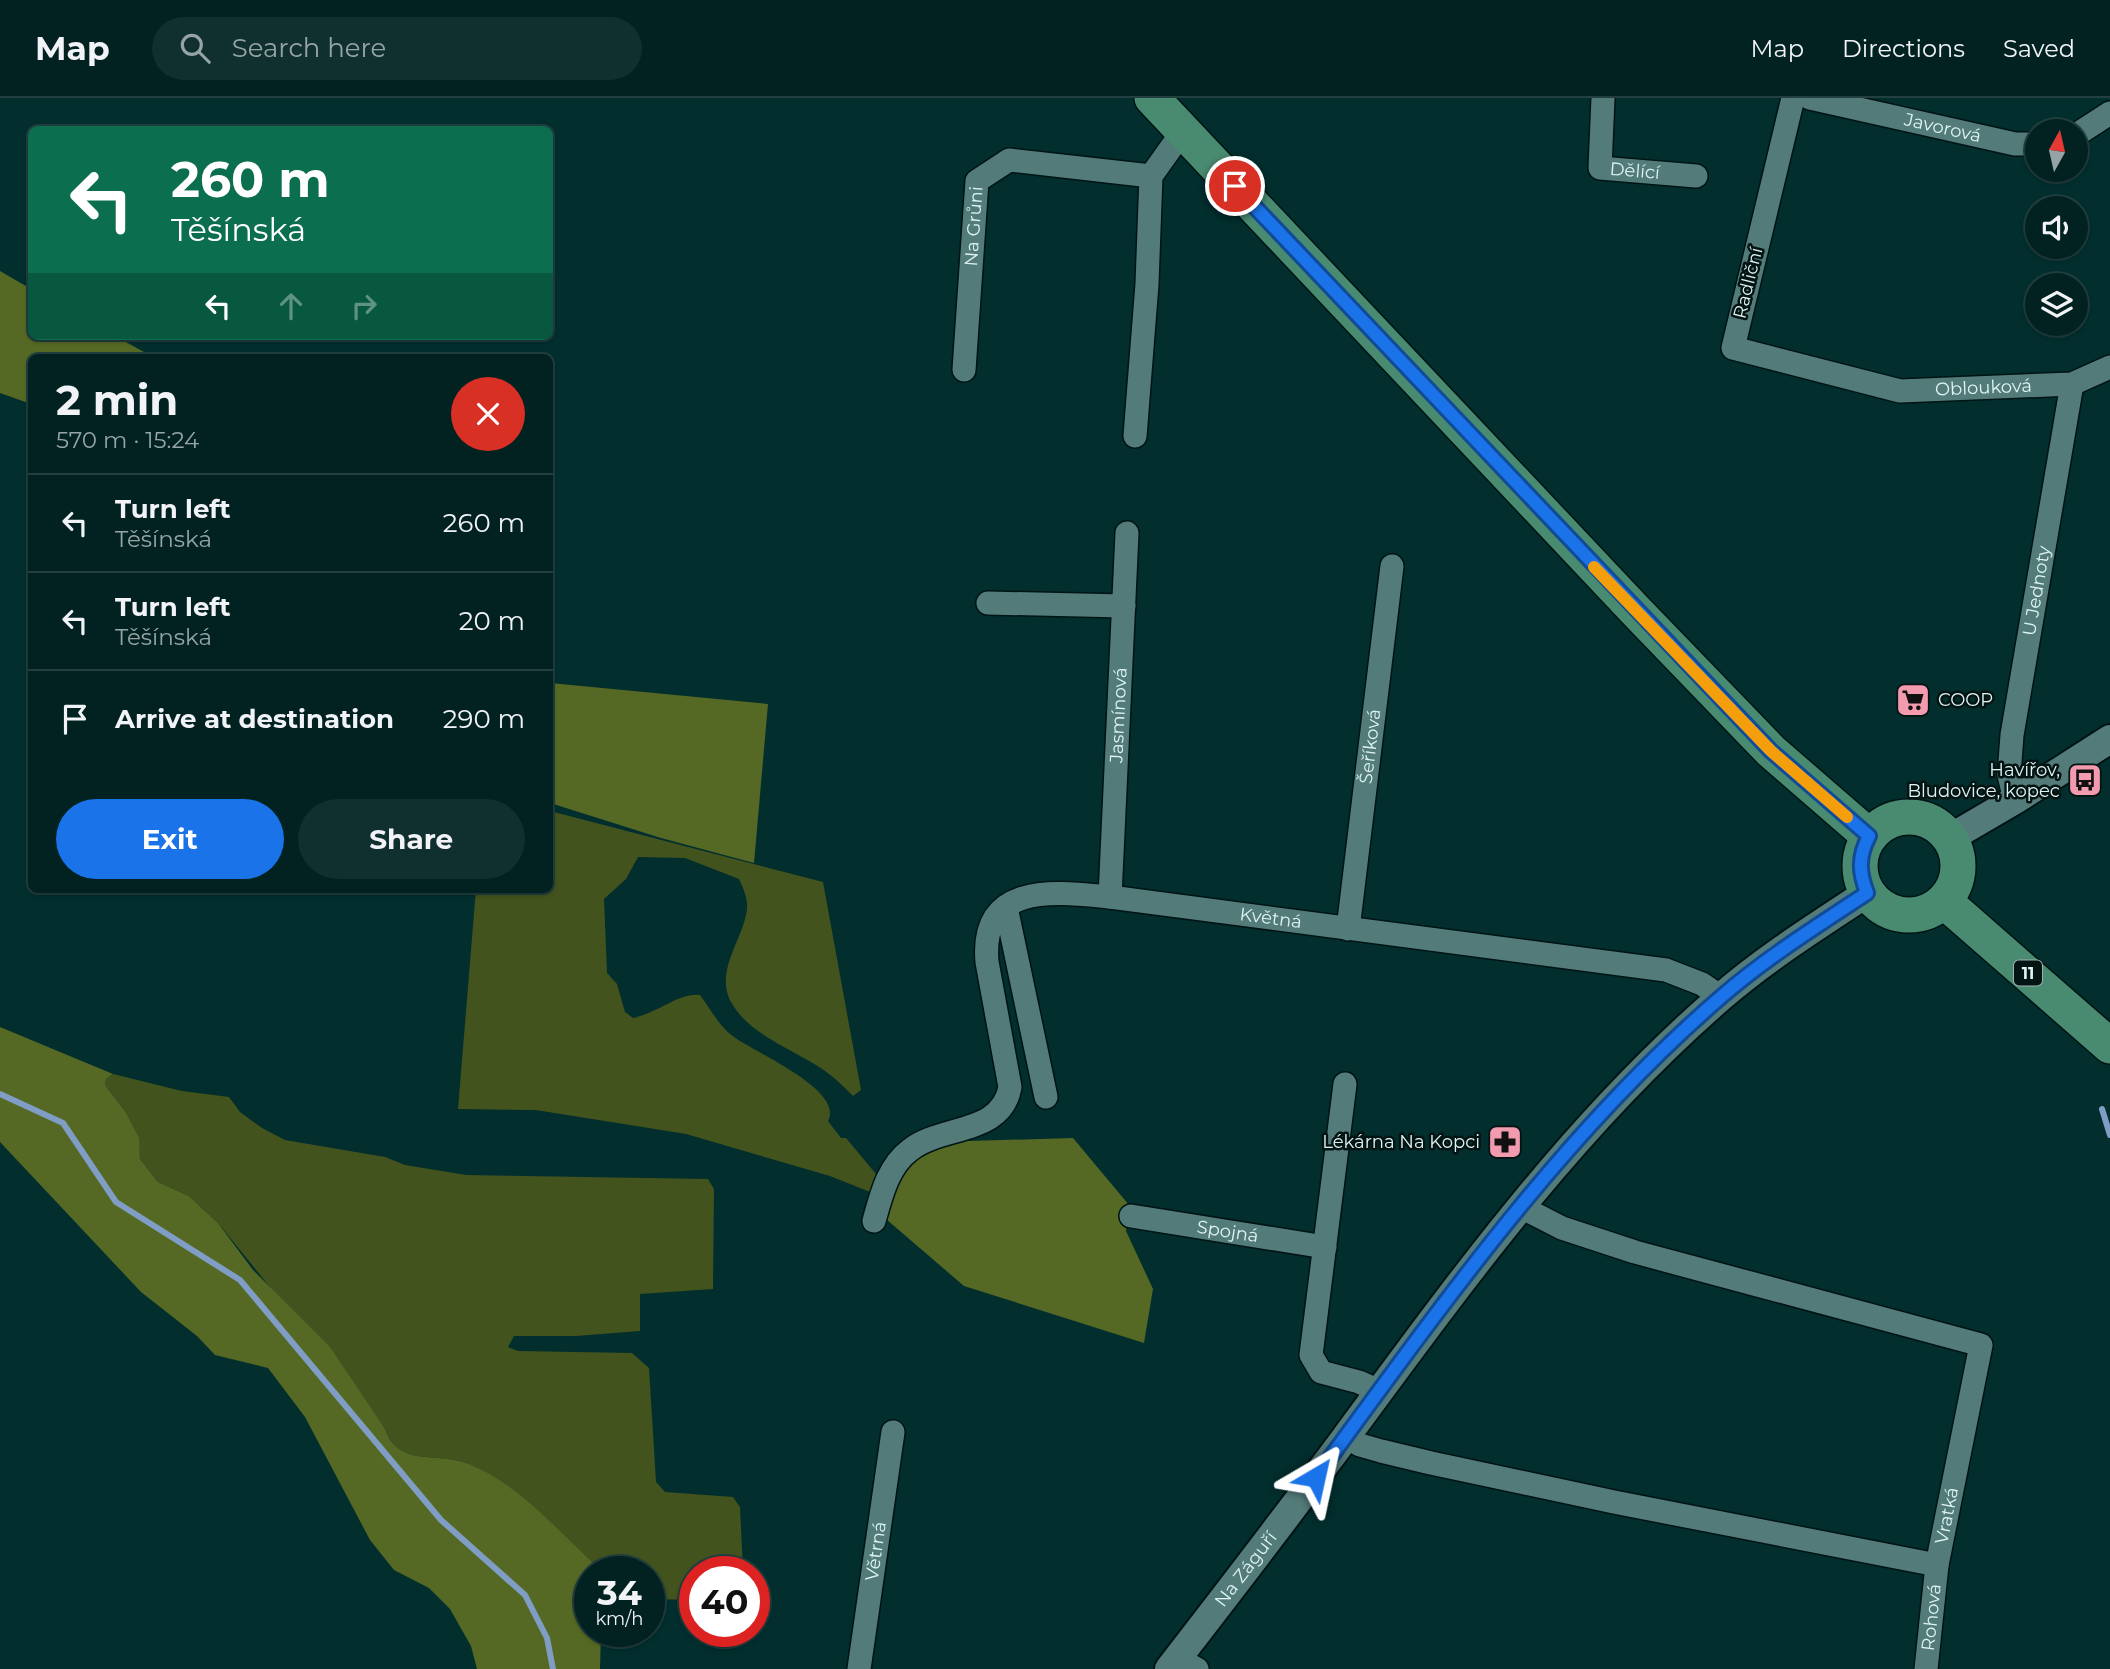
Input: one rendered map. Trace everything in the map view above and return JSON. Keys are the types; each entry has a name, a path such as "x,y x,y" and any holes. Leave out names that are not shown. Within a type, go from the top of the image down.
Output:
{"main road":[{"path":"1152,98 1771,751 1869,836"},
{"path":"1910,817 1932,822 1950,838 1958,859 1956,882 1944,901 1926,913 1904,916 1883,909 1867,893 1859,873 1862,850 1869,836 1887,822 1910,817"},
{"name":"11","path":"1944,901 2110,1046"}],"street":[{"name":"Dělící","path":"1603,98 1600,168 1696,176"},
{"name":"Radliční","path":"1793,98 1733,348 1853,379"},
{"name":"Javorová","path":"1810,98 2025,144"},
{"path":"2088,127 2110,113"},
{"path":"1135,436 1147,284 1151,176 1183,131"},
{"name":"Na Grůni","path":"964,370 977,181 1009,160 1151,176"},
{"name":"Oblouková","path":"1853,379 1900,391 2072,384 2110,367"},
{"name":"U Jednoty","path":"2015,800 2009,775 2012,735 2072,384"},
{"name":"Jasmínová","path":"1110,897 1127,533"},
{"name":"Šeříková","path":"1348,929 1392,566"},
{"path":"988,603 1124,606"},
{"path":"1950,838 2110,739"},
{"name":"Květná","path":"1006,907 1025,897 1042,893 1110,897 1666,971 1702,984 1721,997"},
{"name":"Na Záguří","path":"1181,1665 1450,1294 1519,1206 1620,1093 1721,997 1770,958 1867,893"},
{"path":"874,1221 887,1181 905,1154 923,1142 990,1118 1004,1104 1010,1087 986,952 992,925 1006,907"},
{"path":"1006,907 1046,1097"},
{"path":"1345,1084 1311,1355 1321,1372 1359,1382 1379,1391"},
{"name":"Vratká","path":"1346,1437 1360,1445 1431,1463 1937,1565 1981,1345 1635,1252 1562,1227 1519,1206"},
{"name":"Spojná","path":"1131,1216 1325,1247"},
{"name":"Větrná","path":"859,1669 893,1432"},
{"name":"Rohová","path":"1926,1669 1937,1565"}],"green space":[{"path":"0,271 28,287 28,340 122,340 148,354 28,354 28,403 0,393"},
{"path":"553,683 768,704 754,863 661,838 553,804"},
{"path":"553,812 823,882 861,1090 853,1096 825,1071 749,1024 731,1002 726,978 747,909 746,897 739,879 685,858 638,857 626,879 604,899 607,973 617,984 625,1012 633,1018 683,997 700,995 730,1034 810,1084 823,1096 829,1109 828,1121 876,1174 870,1192 830,1176 686,1134 536,1110 458,1109 476,893 553,893"},
{"path":"0,1027 113,1074 106,1079 105,1085 125,1111 139,1138 140,1159 158,1182 189,1196 218,1223 253,1270 330,1347 391,1441 408,1453 463,1462 502,1482 520,1495 586,1556 574,1556 574,1647 601,1647 600,1669 477,1669 471,1646 450,1609 429,1588 394,1570 370,1540 305,1417 268,1368 215,1355 197,1336 141,1292 0,1142"},
{"path":"113,1074 182,1091 229,1097 240,1112 285,1140 385,1157 405,1165 466,1175 708,1179 714,1189 713,1289 640,1294 640,1331 576,1336 514,1336 508,1347 518,1351 632,1353 649,1368 656,1482 665,1492 733,1497 740,1507 742,1556 679,1556 679,1600 665,1599 665,1556 585,1556 483,1471 463,1462 418,1456 399,1448 218,1223 189,1196 158,1182 140,1159 138,1138 125,1111 105,1085 106,1079"},
{"path":"1073,1138 1129,1205 1126,1231 1153,1289 1144,1343 964,1286 879,1213 902,1143"}],"waterway":[{"path":"0,1094 63,1123 116,1202 240,1280 441,1520 525,1595 547,1638 553,1669"},
{"path":"2102,1109 2110,1135"}],"slow traffic":[{"path":"1594,567 1771,751 1847,817"}],"place":[{"name":"COOP","path":"1913,700"},
{"name":"Havířov, Bludovice, kopec","path":"2085,780"},
{"name":"Lékárna Na Kopci","path":"1505,1142"}],"route":[{"path":"1235,186 1771,751 1869,836 1862,850 1859,873 1867,893 1770,958 1721,997 1620,1093 1519,1206 1450,1294 1316,1477"}]}
